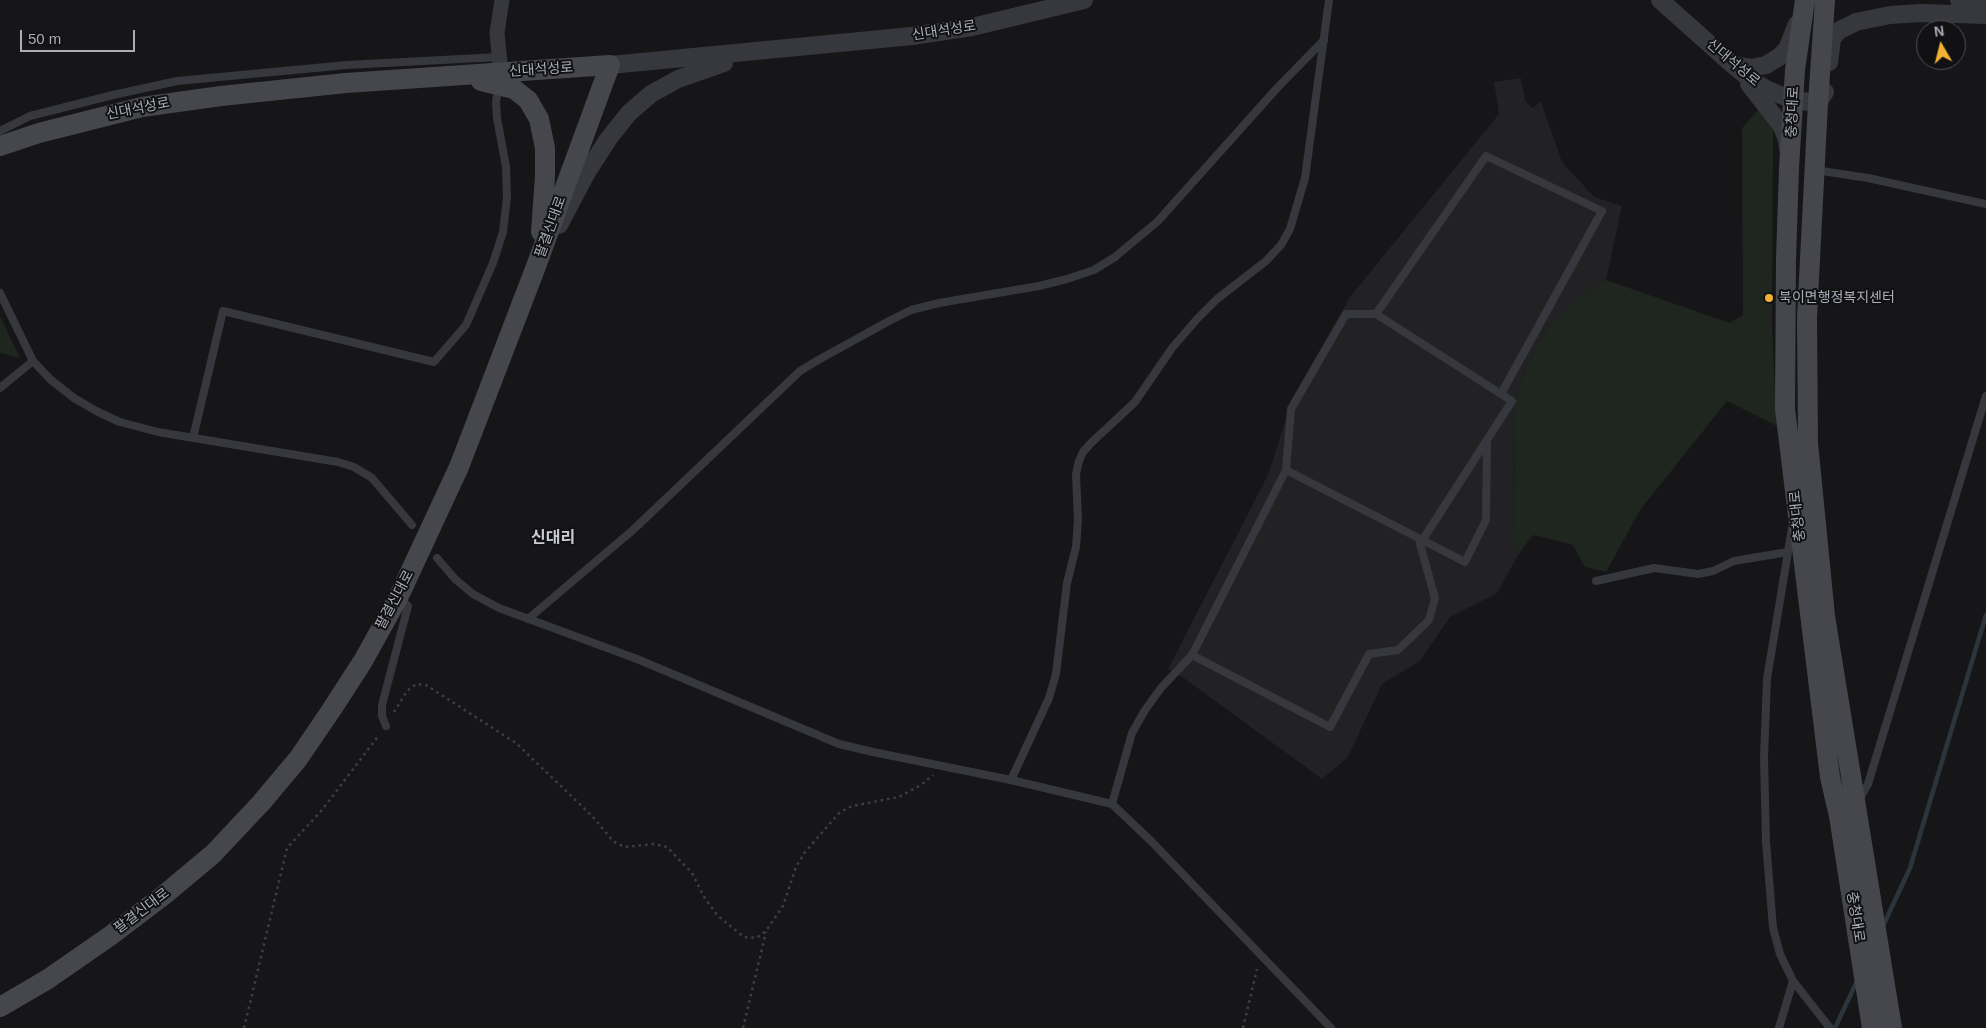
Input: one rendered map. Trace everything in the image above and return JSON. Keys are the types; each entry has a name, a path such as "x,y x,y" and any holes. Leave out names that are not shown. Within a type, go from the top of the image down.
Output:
{"main road":[{"name":"충청대로","path":"1825,0 1807,318 1808,443 1825,616 1892,1028"},
{"name":"충청대로","path":"1805,1 1795,70 1789,168 1785,409 1805,586 1830,777 1848,870 1871,1023"},
{"name":"신대석성로","path":"0,146 48,130 142,107 221,96 346,83 610,65"},
{"name":"팔결신대로","path":"0,1007 48,979 110,936 164,895 213,854 298,760 363,661 398,598 458,467 535,269 610,65"},
{"path":"500,71 514,89 528,100 539,119 545,148 544,213 535,269"}],"street":[{"path":"500,71 497,33 502,0"},
{"name":"신대석성로","path":"610,65 912,36 972,27 1084,0"},
{"name":"신대석성로","path":"1660,0 1754,82 1793,100 1818,103"},
{"path":"1959,0 1986,6"},
{"path":"1733,65 1751,68 1766,65 1779,57 1787,49 1805,1"},
{"path":"1818,103 1827,90 1832,39 1845,26 1863,20 1890,15 1921,13 1986,15"},
{"path":"535,269 587,172 609,138 629,114 651,94 678,79 709,67 770,51"},
{"path":"1733,65 1781,125 1787,139 1789,168"}],"lane":[{"path":"1012,780 1049,698 1056,674 1067,583 1076,547 1076,474 1079,461 1083,452 1091,443 1135,402 1172,348 1197,318 1217,299 1266,261 1281,245 1290,229 1305,178 1329,0"},
{"path":"528,619 633,530 800,371 889,320 911,310 1067,279 1094,270 1115,258 1158,221 1278,87 1324,40"},
{"path":"0,131 30,116 177,81 346,65 500,71 496,101 497,118 506,167 507,197 503,232 466,325 460,333 434,362 223,311 193,438"},
{"path":"1376,314 1486,156 1602,211 1501,394"},
{"path":"1815,170 1868,178 1986,204"},
{"path":"0,293 33,361 51,380 74,398 98,412 120,422 193,438 338,462 354,467 372,478 412,525"},
{"path":"1112,804 1132,733 1160,688 1192,655 1286,470 1291,409 1346,314 1376,314 1512,401 1420,544 1434,598 1429,620 1398,650 1369,654 1330,727 1192,655"},
{"path":"0,388 33,361"},
{"path":"1855,806 1868,784 1986,396"},
{"path":"1286,470 1465,562 1486,520 1487,440"},
{"path":"1797,504 1767,679 1764,758 1766,841 1773,928 1780,954 1794,981 1830,1028"},
{"path":"1596,581 1654,568 1698,574 1713,571 1734,561 1788,552"},
{"path":"437,558 455,579 473,594 499,608 637,659 839,744 1012,780 1112,804 1151,841 1331,1028"},
{"path":"386,726 382,716 382,705 408,606 398,598"},
{"path":"1779,1028 1794,981"}],"path":[{"path":"244,1028 287,848 322,810 386,726 407,691 416,684 426,685 516,743 581,804 613,841 624,847 654,844 667,847 692,873 704,897 718,916 744,937 756,938 766,931 783,906 796,867 805,852 840,812 852,806 899,797 920,785 945,766"},
{"path":"743,1028 766,931"},
{"path":"1243,1028 1260,956"}],"shaded area":[{"path":"1521,78 1525,101 1532,108 1541,102 1562,162 1594,197 1622,206 1606,280 1578,298 1547,330 1526,366 1515,403 1514,542 1518,555 1497,593 1450,617 1420,661 1382,684 1348,757 1322,779 1181,676 1168,669 1268,475 1293,397 1350,297 1499,114 1494,82"},
{"path":"1759,109 1773,125 1772,328 1777,426 1727,401 1640,510 1606,572 1585,567 1573,545 1533,535 1518,555 1514,542 1515,403 1526,366 1547,330 1578,298 1606,280 1730,323 1743,315 1742,128"},
{"path":"0,316 20,358 0,353"}],"waterway":[{"path":"1883,926 1910,868 1986,615"},
{"path":"1835,1028 1857,981"}],"place":[{"name":"북이면행정복지센터","path":"1769,298"}],"district":[{"name":"신대리","path":"553,539"}]}
